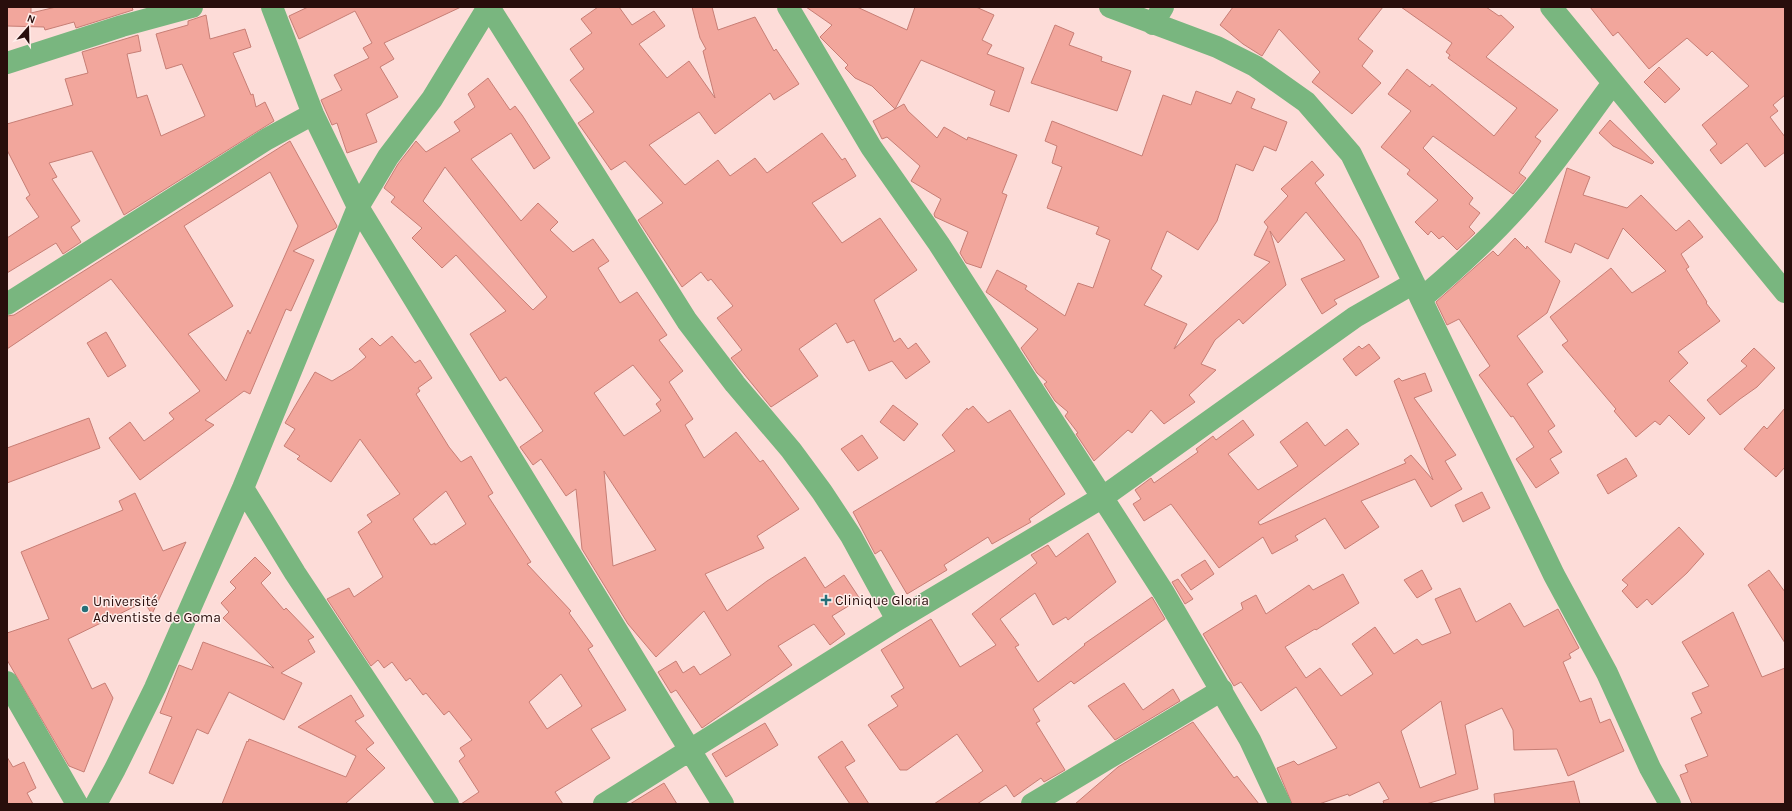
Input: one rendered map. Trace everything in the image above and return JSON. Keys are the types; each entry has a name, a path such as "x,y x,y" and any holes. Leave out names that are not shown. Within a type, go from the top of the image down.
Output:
{"street":[{"path":"7,63 122,26 192,7"},
{"path":"272,7 313,114 358,207 723,804"},
{"path":"96,804 116,769 155,688 243,488 358,207 388,157 432,99 488,7 687,321 735,384 791,450 822,492 850,536 897,620"},
{"path":"788,7 871,147 939,244 1164,593 1250,740 1280,804"},
{"path":"1110,7 1158,16 1256,66 1306,102 1351,154 1554,575 1608,673 1650,768 1670,804"},
{"path":"1551,7 1613,83 1778,270 1785,292"},
{"path":"604,804 897,620 1103,497 1355,317 1417,291 1470,256 1500,227 1534,188 1613,83"},
{"path":"7,304 267,139 313,114"},
{"path":"243,488 295,573 448,804"},
{"path":"7,682 77,804"},
{"path":"1032,804 1222,690"}],"building":[{"path":"7,7 31,7 31,13 56,7 132,7 133,10 76,28 74,22 45,30 44,27 7,26"},
{"path":"308,7 461,7 384,43 394,59 380,67 398,97 366,114 377,142 347,153 337,123 332,125 321,100 342,90 334,75 369,58 363,48 372,43 355,11 299,39 289,16"},
{"path":"598,7 619,7 632,25 654,11 665,26 639,44 667,78 689,61 715,98 703,51 706,49 700,38 692,7 712,7 718,30 755,17 774,51 776,49 799,84 774,100 770,93 715,134 699,112 649,145 685,185 718,160 730,176 755,158 767,173 822,133 842,160 845,158 856,176 812,203 842,243 880,218 917,270 874,300 894,342 900,338 908,349 916,343 930,362 906,379 892,361 869,371 854,340 847,343 836,323 799,349 818,376 771,407 731,358 742,350 717,318 733,306 711,279 708,281 701,272 682,287 638,220 663,203 625,161 611,170 578,123 594,112 570,80 584,69 570,49 592,33 581,19"},
{"path":"806,7 857,7 907,30 915,7 976,7 994,15 982,40 992,45 987,54 1024,68 1009,112 990,105 995,91 921,60 895,109 872,86 855,78 845,68 848,65 820,37 832,25"},
{"path":"1233,7 1383,7 1358,39 1373,51 1362,66 1381,83 1352,114 1312,82 1320,72 1279,29 1262,56 1243,44 1220,25"},
{"path":"1401,7 1486,7 1499,16 1501,15 1514,27 1486,57 1558,110 1535,137 1541,141 1519,173 1526,178 1513,194 1433,136 1423,148 1473,198 1469,204 1480,213 1469,227 1475,233 1457,250 1443,236 1439,239 1431,231 1428,235 1415,222 1438,200 1407,174 1410,170 1381,147 1411,111 1388,94 1407,69 1430,87 1432,84 1494,136 1517,108 1448,58 1450,55 1446,52 1452,43"},
{"path":"1590,7 1785,7 1785,95 1773,105 1778,111 1770,117 1785,137 1785,152 1765,167 1747,143 1721,164 1710,150 1717,144 1702,125 1749,86 1712,51 1707,56 1687,38 1649,69 1618,32 1613,36"},
{"path":"206,15 210,39 245,29 251,47 233,53 251,95 253,94 256,107 265,102 274,121 124,215 92,151 49,163 57,177 52,179 80,221 71,227 81,242 63,254 56,243 7,273 7,238 39,217 26,198 30,195 7,150 7,124 73,105 65,79 88,73 82,52 138,35 141,51 127,54 137,98 147,95 161,136 205,116 182,64 166,69 156,34 188,25 188,21"},
{"path":"1055,25 1074,33 1069,45 1102,57 1101,61 1131,71 1117,111 1031,83"},
{"path":"1659,67 1680,89 1665,103 1644,82"},
{"path":"488,78 510,110 515,106 522,115 550,158 534,169 511,133 471,159 521,221 538,203 558,222 550,230 573,252 593,239 609,261 598,268 620,303 637,292 667,335 659,340 683,371 669,382 693,419 685,425 704,458 736,432 760,462 763,460 799,509 757,536 764,548 705,574 727,611 767,581 805,557 825,588 844,575 860,599 832,616 845,634 830,645 814,624 778,646 792,665 702,728 676,690 671,693 658,672 676,661 683,673 694,666 700,675 731,655 704,611 656,657 628,624 582,549 576,489 566,496 541,459 533,465 520,447 543,431 506,377 500,381 470,334 506,311 456,255 442,268 412,238 422,228 391,202 395,197 384,188 398,164 416,141 426,152 460,131 454,122 475,107 468,94","holes":["445,167 547,297 533,310 423,201","633,365 661,400 656,404 661,411 624,436 594,393","604,471 656,550 613,566"]},
{"path":"1196,91 1231,104 1237,91 1255,99 1251,108 1287,122 1276,151 1264,146 1253,171 1236,164 1217,221 1198,250 1167,231 1151,269 1162,276 1144,305 1187,324 1174,349 1270,262 1254,255 1268,227 1264,222 1288,196 1281,189 1312,161 1324,175 1315,183 1360,240 1379,277 1334,300 1337,304 1322,314 1301,279 1345,260 1306,212 1278,243 1270,231 1286,285 1243,324 1239,319 1215,340 1201,364 1216,370 1189,395 1195,402 1164,424 1151,410 1132,433 1128,430 1094,461 1076,434 1078,433 1065,416 1068,412 1055,401 1044,384 1047,382 1037,373 1021,348 1038,329 986,292 997,270 1027,286 1025,289 1065,316 1078,283 1093,288 1110,240 1096,234 1099,227 1047,208 1062,167 1052,163 1057,146 1045,141 1052,121 1142,156 1163,95 1191,105"},
{"path":"904,104 908,111 937,138 944,127 967,140 968,137 1017,155 1002,193 1007,195 981,268 966,263 960,253 968,232 935,217 934,214 941,199 911,181 920,166 887,137 882,139 873,121"},
{"path":"1610,120 1654,162 1652,164 1613,146 1599,133"},
{"path":"290,141 337,226 336,228 293,251 314,260 291,311 286,309 250,394 244,391 205,420 214,425 140,480 109,438 130,422 144,441 174,419 169,413 200,391 111,279 7,349 7,316 14,315","holes":["270,172 298,226 250,334 248,330 226,381 188,334 233,306 184,226"]},
{"path":"1567,168 1590,177 1583,195 1627,208 1641,195 1676,231 1689,220 1703,237 1681,254 1689,267 1686,269 1707,302 1706,303 1720,321 1678,352 1688,363 1669,381 1705,418 1689,435 1669,415 1660,425 1655,421 1636,437 1614,411 1616,409 1562,345 1568,341 1550,317 1611,268 1632,293 1666,271 1623,228 1608,259 1575,243 1571,253 1545,242"},
{"path":"1515,238 1526,249 1527,246 1560,281 1547,313 1517,336 1543,372 1527,384 1555,426 1548,431 1562,452 1550,459 1559,473 1536,488 1516,459 1534,447 1513,416 1511,417 1479,375 1490,366 1459,319 1447,325 1436,302 1493,251 1498,256"},
{"path":"106,332 126,366 108,377 87,343"},
{"path":"392,336 415,363 420,360 432,378 418,388 420,391 416,394 449,447 461,462 471,456 493,493 488,496 531,562 527,564 571,611 569,613 593,646 588,649 626,710 591,729 610,758 555,792 563,804 461,804 479,792 459,761 465,756 460,748 472,740 449,711 444,715 426,693 423,695 410,678 406,681 392,662 384,668 378,660 371,666 327,599 349,588 354,597 383,577 358,532 372,522 367,515 400,494 360,439 331,482 297,459 300,456 284,446 295,429 285,423 315,372 332,381 352,369 366,357 359,349 372,338 380,346","holes":["446,491 466,524 435,545 435,543 431,545 413,519","561,674 582,706 547,729 529,702"]},
{"path":"1369,344 1380,358 1356,376 1343,359 1359,346 1362,349"},
{"path":"1754,348 1775,368 1757,387 1720,415 1707,400 1747,366 1741,361"},
{"path":"1425,373 1432,391 1414,398 1456,455 1445,461 1462,489 1431,507 1415,479 1361,501 1379,527 1345,549 1325,518 1295,536 1298,540 1272,554 1263,537 1219,568 1171,504 1144,521 1133,504 1141,499 1135,490 1151,478 1154,483 1198,452 1196,449 1213,436 1216,440 1243,420 1254,435 1228,454 1258,490 1298,466 1280,442 1307,422 1325,446 1347,429 1359,444 1258,522 1260,525 1406,463 1404,460 1411,455 1433,480 1394,381 1399,378 1402,381"},
{"path":"893,405 918,424 904,441 880,422"},
{"path":"973,406 988,423 1010,410 1065,494 1029,519 1031,522 992,544 988,537 944,565 947,570 907,594 881,550 875,554 853,512 955,451 942,435 967,408 968,410"},
{"path":"1785,408 1785,467 1776,477 1744,449 1764,426 1767,429"},
{"path":"89,418 100,448 7,483 7,448"},
{"path":"862,435 878,458 858,471 841,449"},
{"path":"1626,458 1637,476 1608,494 1597,475"},
{"path":"1482,492 1490,508 1463,522 1455,505"},
{"name":"Université Adventiste de Goma","path":"135,493 163,551 186,542 152,614 144,602 68,639 92,689 105,683 113,698 84,772 69,766 7,660 7,633 49,619 21,552 123,510 119,501"},
{"path":"1679,527 1704,554 1687,573 1652,605 1647,599 1637,608 1622,591 1628,585 1622,580"},
{"path":"1088,533 1116,582 1068,620 1066,617 1053,625 1035,593 1000,619 1019,645 1015,647 1038,682 1085,645 1084,644 1152,597 1165,619 1074,684 1071,681 1033,709 1040,721 1036,723 1065,770 1044,782 1041,778 1014,797 1006,785 977,804 934,804 983,771 957,734 907,770 900,770 868,725 898,706 891,696 904,688 881,650 931,619 960,667 996,645 972,614 1037,563 1031,555 1048,545 1056,557"},
{"path":"255,557 271,573 261,583 284,610 286,608 314,637 308,640 315,652 281,673 302,683 284,720 229,692 208,734 197,729 173,784 149,773 172,717 160,713 179,665 192,670 203,642 274,668 223,618 229,612 221,603 236,588 230,582"},
{"path":"1205,560 1214,574 1191,590 1181,575"},
{"path":"1422,570 1432,589 1417,598 1404,580"},
{"path":"1769,570 1785,592 1785,643 1748,585"},
{"path":"1343,574 1359,603 1316,630 1315,629 1285,647 1306,678 1320,668 1341,696 1373,674 1352,644 1375,627 1394,654 1417,639 1422,645 1451,633 1435,599 1460,588 1476,622 1510,603 1524,627 1558,609 1579,648 1569,654 1571,658 1563,662 1580,702 1591,698 1600,723 1610,719 1624,751 1568,776 1557,749 1514,750 1513,730 1502,708 1465,725 1478,789 1426,804 1384,804 1383,801 1389,799 1379,782 1349,796 1348,794 1319,804 1292,804 1277,768 1294,761 1298,765 1337,748 1296,687 1261,711 1241,682 1234,686 1203,634 1243,609 1241,603 1256,595 1266,614 1309,585 1313,590","holes":["1441,701 1456,774 1420,788 1401,731"]},
{"path":"1178,579 1193,599 1185,604 1172,582"},
{"path":"1733,612 1762,677 1785,668 1785,804 1692,804 1680,775 1688,772 1685,765 1708,756 1691,718 1702,713 1692,693 1709,686 1682,642"},
{"path":"1124,683 1143,710 1173,689 1180,701 1115,740 1088,706"},
{"path":"351,695 364,716 355,721 374,743 366,749 385,768 345,804 222,804 249,739 346,777 356,756 298,727"},
{"path":"1193,722 1234,778 1237,776 1259,804 1075,804 1118,767"},
{"path":"765,723 778,745 726,777 712,754"},
{"path":"842,741 855,761 845,767 869,804 850,804 818,757"},
{"path":"7,757 13,767 24,762 36,788 27,793 33,804 7,804"},
{"path":"1574,781 1580,804 1495,804 1494,794"},
{"path":"664,783 677,804 630,804"}],"place":[{"name":"Clinique Gloria","path":"826,600"},
{"name":"Université Adventiste de Goma","path":"85,609"}]}
